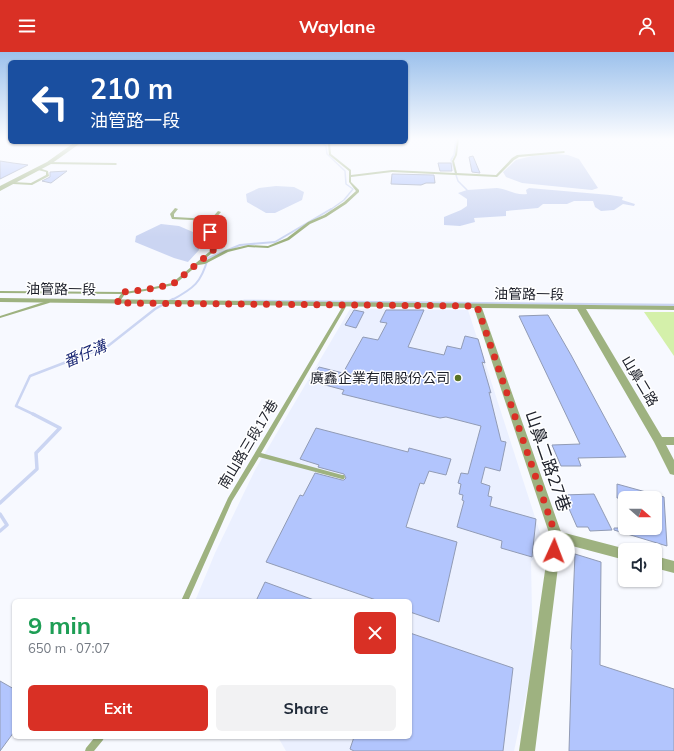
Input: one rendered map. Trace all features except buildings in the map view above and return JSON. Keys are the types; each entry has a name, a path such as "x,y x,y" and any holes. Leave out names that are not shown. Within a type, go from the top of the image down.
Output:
{"street":[{"path":"0,189 34,172"},
{"name":"油管路一段","path":"0,300 117,303 674,308"},
{"name":"山鼻二路27巷","path":"477,306 556,536 527,751"},
{"name":"山鼻二路","path":"580,307 659,441 674,471"},
{"path":"659,441 674,441"},
{"path":"556,536 618,552"},
{"path":"662,564 674,567"}],"lane":[{"path":"13,183 32,184 48,174 46,172"},
{"path":"197,264 204,263 227,251 248,246 268,247 288,239 309,223 325,216 345,203 358,191 350,182 350,172"},
{"path":"350,176 387,172"},
{"path":"412,172 497,176 501,172"},
{"path":"176,209 172,214 173,218 212,220"},
{"path":"0,292 124,292 144,290 173,284 216,248 220,241 210,232 212,220 219,212"},
{"path":"117,303 124,292"},
{"path":"0,317 48,302"},
{"name":"南山路三段17巷","path":"185,599 219,521 345,305"},
{"path":"257,454 342,478"},
{"path":"92,750 99,739"}],"shaded area":[{"path":"350,309 468,310 544,545 531,562 533,663 514,751 286,751 279,739 412,739 412,599 196,599 215,553 255,470"}],"green space":[{"path":"644,312 674,312 674,356"}],"water":[{"path":"503,172 587,172 598,188 592,190 522,183 506,177"},
{"path":"276,186 294,187 304,192 302,200 275,213 266,213 247,202 246,194 259,188"},
{"path":"497,188 523,194 527,194 526,190 529,188 610,195 623,197 622,200 635,204 634,206 623,204 614,210 601,211 595,207 593,201 574,201 567,204 543,204 538,208 506,211 506,216 474,218 475,222 460,226 444,225 444,217 467,206 467,199 458,193 467,190"},
{"path":"161,224 179,226 207,238 209,242 199,244 199,250 188,262 174,258 135,242 136,236"}],"waterway":[{"name":"番仔溝","path":"330,210 344,200 353,189 346,184 345,172"},
{"path":"455,172 458,181 467,190"},
{"name":"番仔溝","path":"172,300 196,284 203,273 208,258 240,245 275,242 331,209"},
{"name":"番仔溝","path":"34,415 16,406 30,376 108,346 155,309 173,299"},
{"path":"244,301 674,305"},
{"name":"番仔溝","path":"0,503 37,469 36,453 60,428 34,415"},
{"name":"番仔溝","path":"0,514 7,525 0,531"}],"place":[{"name":"廣鑫企業有限股份公司","path":"458,378"}],"route":[{"path":"210,232 220,241 216,248 173,284 144,290 124,292 117,303 477,306 556,536 554,551"}]}
